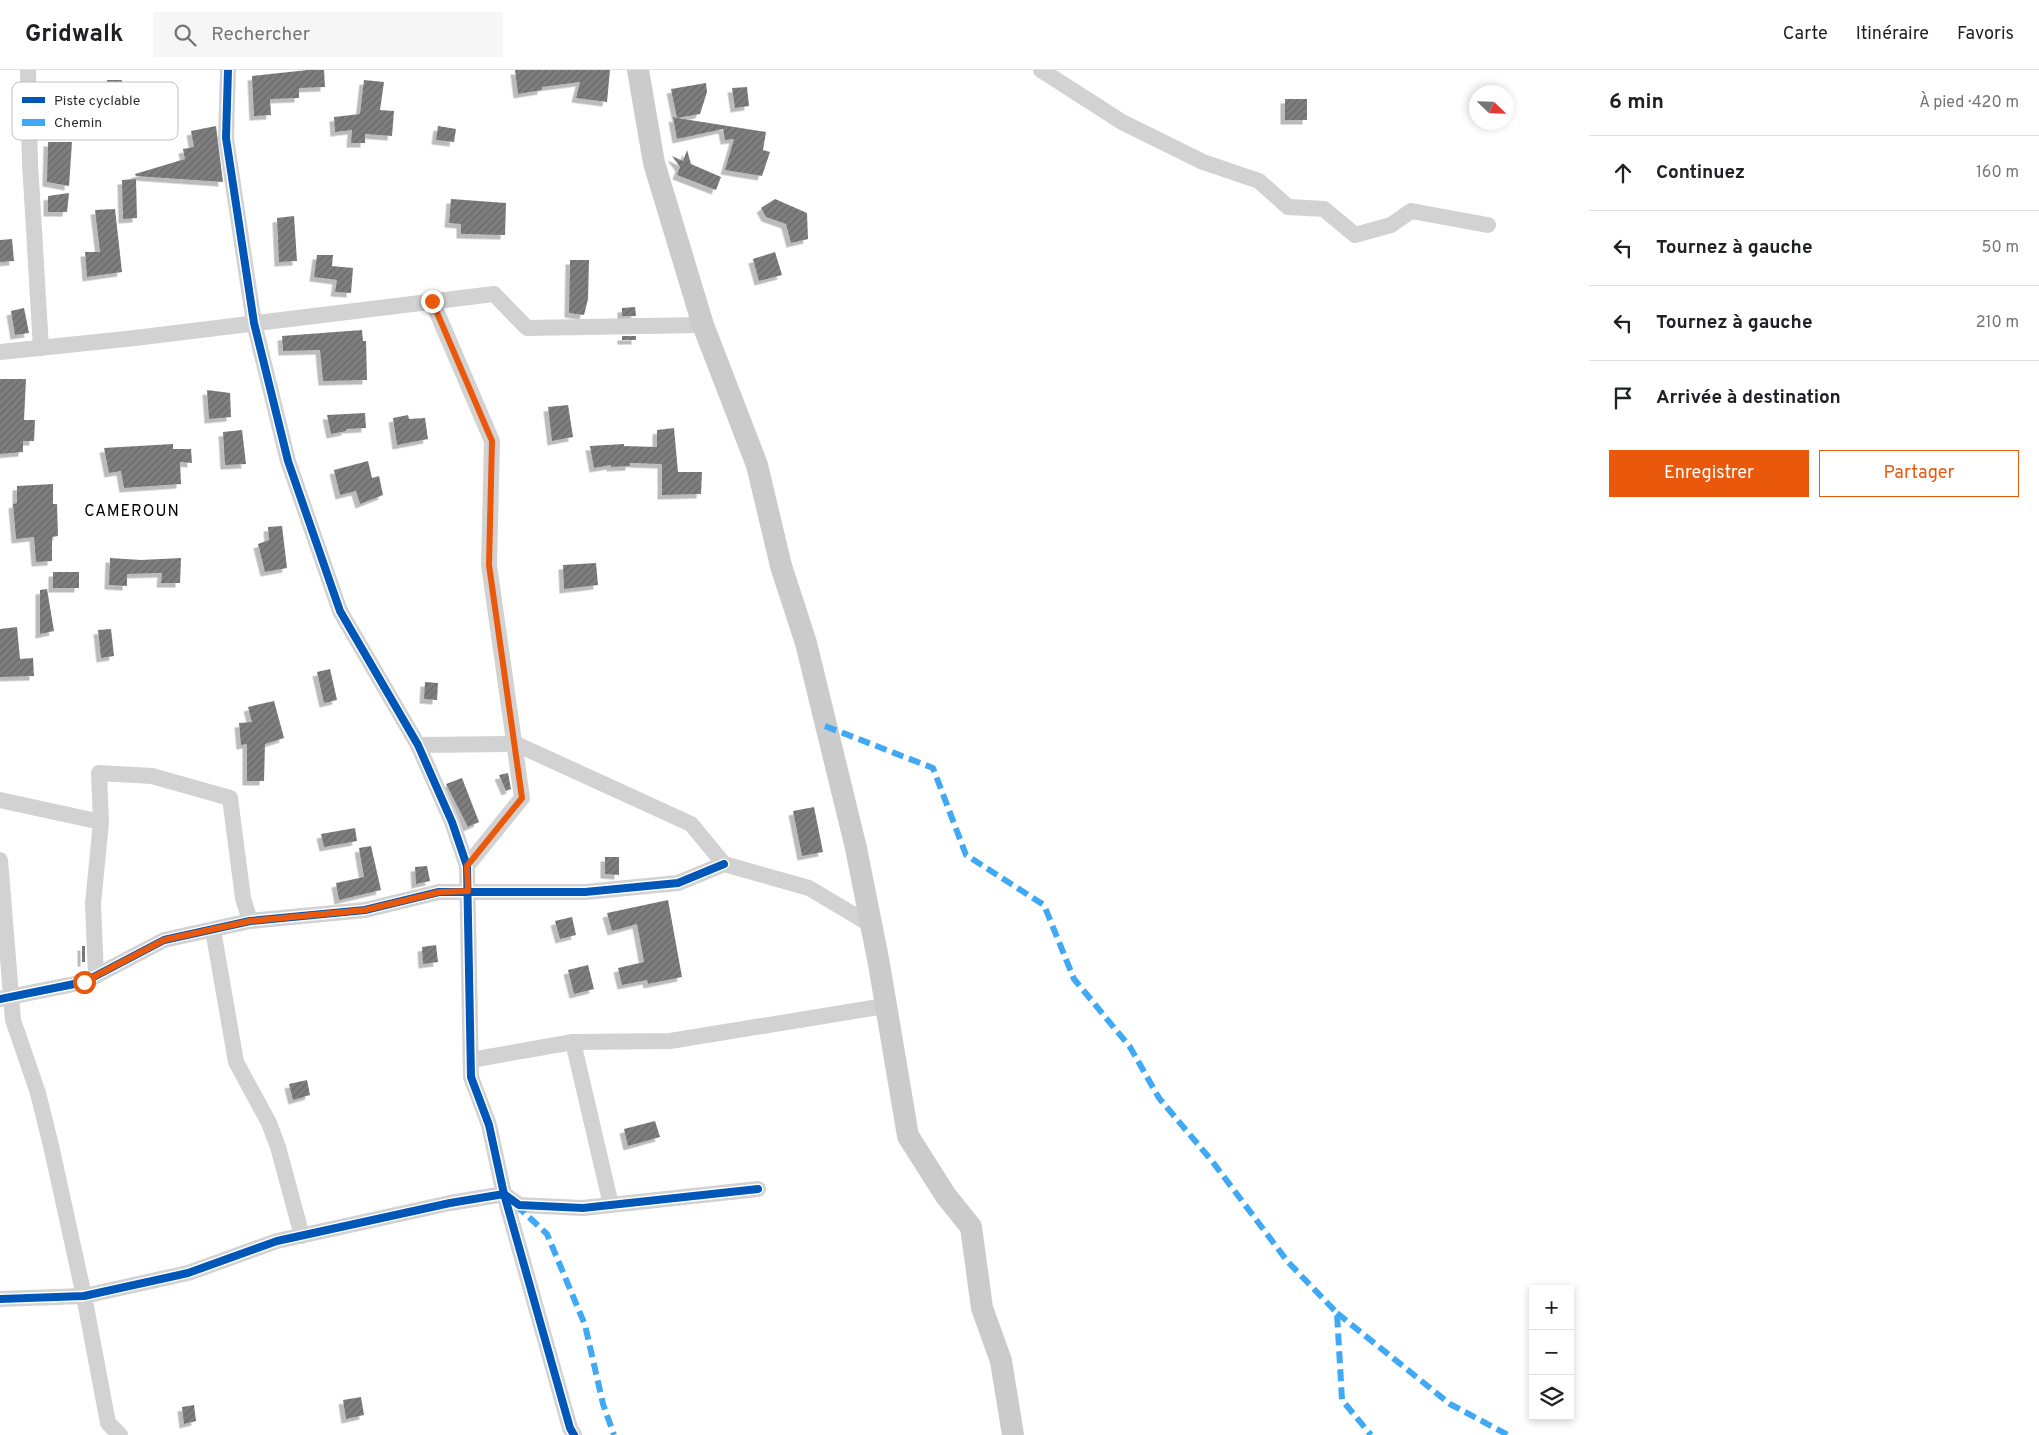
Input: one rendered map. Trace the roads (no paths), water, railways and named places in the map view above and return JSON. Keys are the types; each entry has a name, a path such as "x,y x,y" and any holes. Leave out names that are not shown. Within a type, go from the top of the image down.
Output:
{"main road":[{"path":"638,70 654,163 703,325 757,465 781,566 806,643 856,848 908,1136 946,1196 971,1227 982,1308 1001,1361 1013,1435"}],"street":[{"path":"228,70 226,138 254,323 288,461 340,611 418,745 452,822 467,866 471,1077 489,1125 504,1194 570,1428 574,1435"},
{"path":"1041,70 1122,122 1204,162 1259,182 1288,206 1324,209 1355,235 1391,225 1411,211 1488,224"},
{"path":"30,140 41,348"},
{"path":"0,352 494,294 526,328 703,325"},
{"path":"432,301 492,441 489,565 516,744 522,798 467,866"},
{"path":"418,745 516,744 691,824 724,864 809,888 871,925"},
{"path":"96,976 93,904 101,822 99,773 152,776 230,798 243,898 250,921"},
{"path":"0,800 101,822"},
{"path":"0,860 5,998 38,1093 84,1296 108,1423 120,1435"},
{"path":"5,998 84,982 164,940 250,921 365,910 440,892 585,892 678,883 724,864"},
{"path":"213,930 236,1062 269,1123 302,1236"},
{"path":"471,1060 573,1042 670,1041 885,1006"},
{"path":"573,1042 611,1205"},
{"path":"0,1299 84,1296 188,1273 277,1241 450,1203 504,1194 519,1205 583,1208 758,1189"}],"district":[{"name":"CAMEROUN","path":"132,510"}]}
